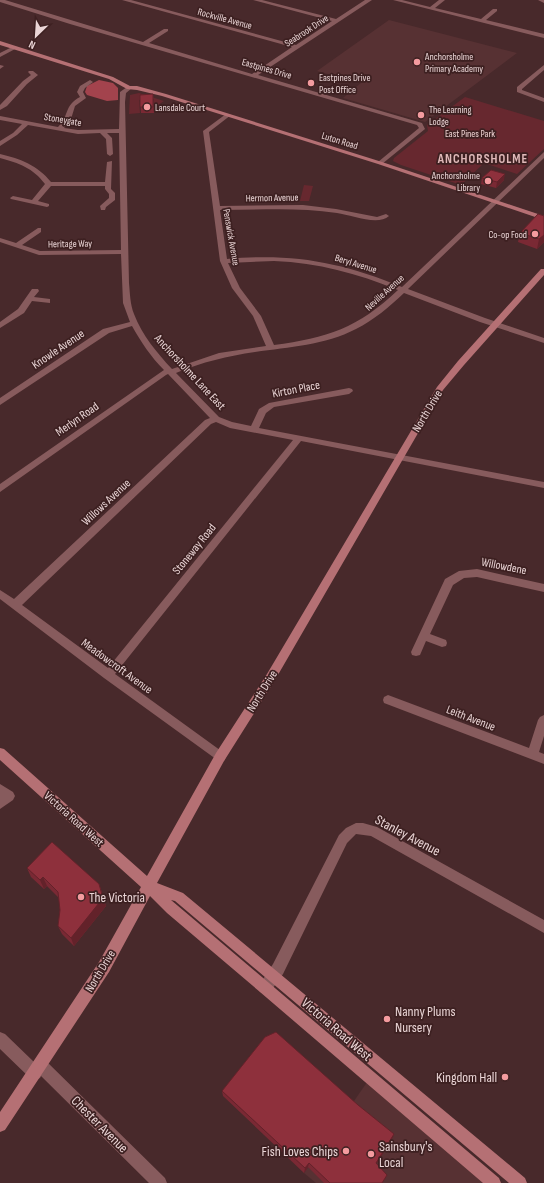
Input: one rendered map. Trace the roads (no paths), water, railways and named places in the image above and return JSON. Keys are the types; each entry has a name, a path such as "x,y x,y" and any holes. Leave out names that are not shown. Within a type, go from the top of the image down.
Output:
{"street":[{"name":"Eastpines Drive","path":"0,0 34,9 144,44 420,124 422,129 419,132 380,163"},
{"name":"Rockville Avenue","path":"125,0 297,47"},
{"path":"139,4 149,0"},
{"path":"256,0 337,21"},
{"path":"278,6 287,0"},
{"name":"Seabrook Drive","path":"254,75 368,0"},
{"path":"396,0 544,36"},
{"path":"431,9 442,0"},
{"path":"482,21 495,10"},
{"path":"144,44 166,30"},
{"path":"0,43 111,78 129,88"},
{"path":"0,55 14,48"},
{"path":"544,67 519,88 519,90 525,94 544,100"},
{"path":"0,108 13,98 21,85 33,73 43,76"},
{"path":"90,82 81,89 80,94 83,98 90,100"},
{"name":"Luton Road","path":"129,88 145,90 228,115 380,163 544,218"},
{"name":"Anchorsholme Lane East","path":"129,88 124,90 122,95 124,252 127,303 134,323 151,350 170,372 216,419 225,424 254,430 544,485"},
{"path":"60,128 70,118 71,108 74,103 83,98"},
{"name":"Penswick Avenue","path":"228,115 206,131 224,261 228,273 236,288 257,316 272,348"},
{"name":"Stoneygate","path":"0,118 78,132 122,131"},
{"path":"0,144 15,134 27,122"},
{"path":"102,132 109,138 110,154"},
{"name":"Neville Avenue","path":"170,372 193,363 233,353 295,346 318,340 354,327 379,312 544,154"},
{"path":"0,156 27,164 40,173 49,184"},
{"path":"103,209 103,206 112,201 113,195 108,189 110,162"},
{"path":"211,166 220,166"},
{"path":"49,184 108,184"},
{"path":"34,202 49,184"},
{"path":"13,198 47,205"},
{"name":"Hermon Avenue","path":"216,208 304,204 336,210 379,222 386,216"},
{"name":"Heritage Way","path":"18,245 38,230"},
{"name":"Heritage Way","path":"0,240 39,253 124,252"},
{"name":"Beryl Avenue","path":"224,261 278,259 324,264 354,271 495,325 544,341"},
{"name":"North Drive","path":"0,1125 104,967 220,756 271,677 440,389 544,271"},
{"path":"0,326 21,311 35,291"},
{"path":"30,299 47,301"},
{"name":"Knowle Avenue","path":"0,402 102,334 112,329 134,323"},
{"name":"Merlyn Road","path":"0,489 163,374 170,372"},
{"name":"Kirton Place","path":"254,430 260,414 272,405 349,390"},
{"name":"Kirton Place","path":"332,394 336,403"},
{"name":"Willows Avenue","path":"15,605 208,422 216,419"},
{"name":"Stoneway Road","path":"108,675 295,444 298,438"},
{"name":"Willowdene","path":"416,652 449,582 462,574 477,573 544,588"},
{"name":"Meadowcroft Avenue","path":"0,594 220,756"},
{"path":"424,636 442,643"},
{"name":"Leith Avenue","path":"388,700 544,759"},
{"path":"532,755 544,720"},
{"name":"Victoria Road West","path":"0,753 148,885 171,910 265,987 494,1183"},
{"path":"0,789 9,796 0,804"},
{"name":"Stanley Avenue","path":"265,987 274,976 343,838 350,831 361,828 373,831 544,927"},
{"name":"Victoria Road West","path":"148,885 179,897 520,1183"},
{"name":"Chester Avenue","path":"0,1039 38,1069 160,1183"}],"place":[{"name":"Anchorsholme Primary Academy","path":"417,62"},
{"name":"Eastpines Drive Post Office","path":"311,83"},
{"name":"Lansdale Court","path":"147,107"},
{"name":"The Learning Lodge","path":"421,115"},
{"name":"Anchorsholme Library","path":"488,181"},
{"name":"Co-op Food","path":"535,234"},
{"name":"The Victoria","path":"81,897"},
{"name":"Nanny Plums Nursery","path":"387,1019"},
{"name":"Kingdom Hall","path":"505,1077"},
{"name":"Fish Loves Chips","path":"346,1151"},
{"name":"Sainsbury's Local","path":"371,1154"}],"district":[{"name":"ANCHORSHOLME","path":"483,158"}],"park label":[{"name":"East Pines Park","path":"470,133"}]}
